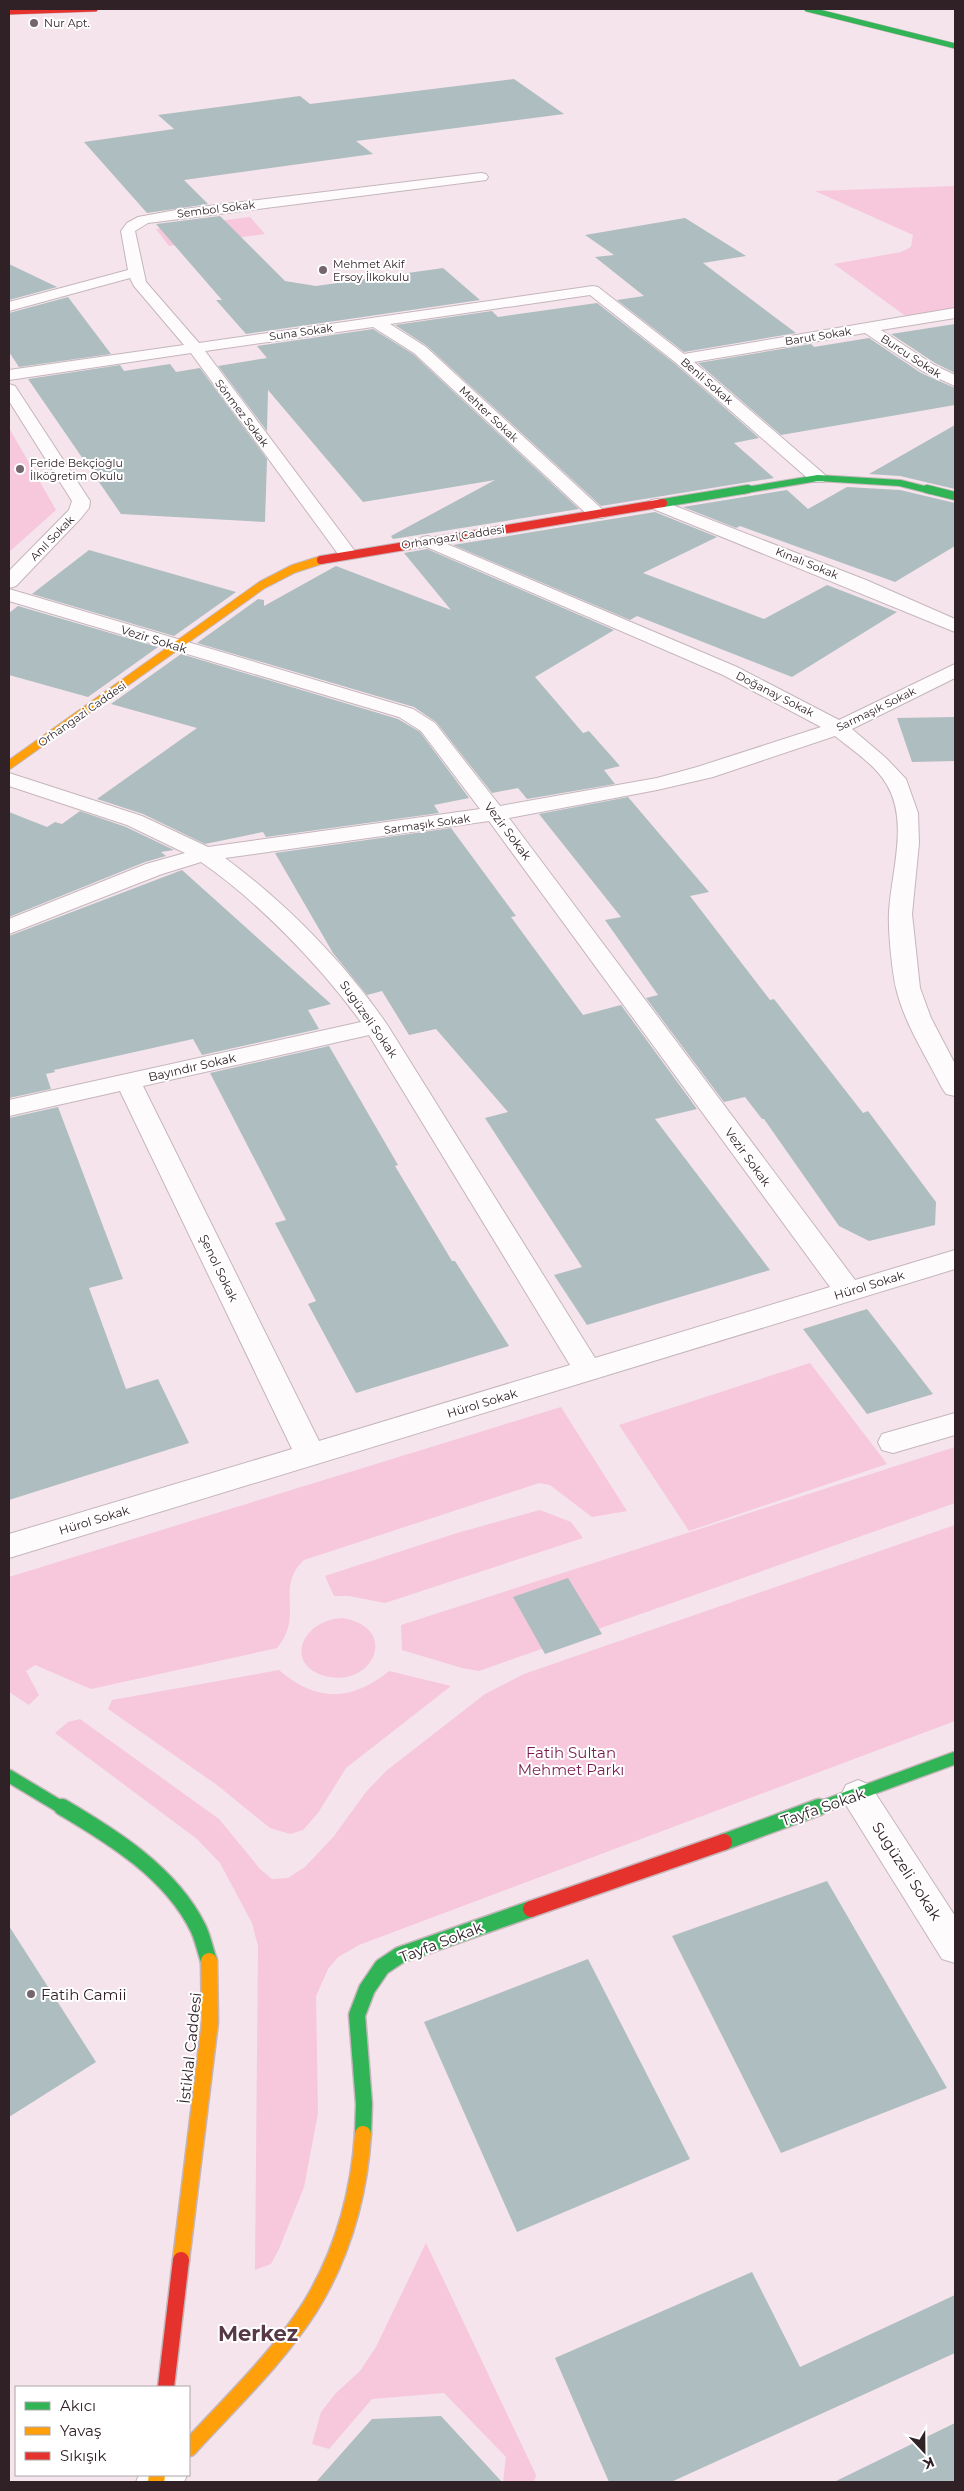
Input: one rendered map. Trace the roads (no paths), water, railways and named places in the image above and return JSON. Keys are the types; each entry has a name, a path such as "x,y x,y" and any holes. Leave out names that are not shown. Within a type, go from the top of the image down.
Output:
{"street":[{"path":"9,12 95,9"},
{"path":"808,9 955,46"},
{"name":"Sembol Sokak","path":"136,272 128,231 132,226 141,222 176,214 481,177"},
{"path":"9,307 136,272"},
{"name":"Sönmez Sokak","path":"136,272 139,283 194,347 348,554"},
{"name":"Suna Sokak","path":"9,375 593,290"},
{"name":"Benli Sokak","path":"593,290 681,359 818,478"},
{"name":"Barut Sokak","path":"681,359 955,313"},
{"name":"Mehter Sokak","path":"375,321 420,350 597,514"},
{"name":"Burcu Sokak","path":"868,328 922,364 955,382"},
{"name":"Anıl Sokak","path":"9,389 81,501 80,508 75,514 9,582"},
{"name":"Orhangazi Caddesi","path":"9,765 282,573 305,564 348,554 818,478 900,483 955,496"},
{"name":"Kınalı Sokak","path":"657,504 875,590 955,626"},
{"name":"Doğanay Sokak","path":"428,541 698,656 804,708 838,728 879,762 898,784 907,812 908,843 900,914 908,988 919,1018 955,1088"},
{"name":"Vezir Sokak","path":"9,595 412,714 428,727 496,814 848,1291"},
{"name":"Sarmaşık Sokak","path":"9,927 154,869 204,854 496,814 657,784 705,772 838,728 955,670"},
{"name":"Sugüzeli Sokak","path":"9,779 115,815 161,833 204,854 251,890 303,939 341,979 376,1026 588,1370"},
{"name":"Bayındır Sokak","path":"9,1108 376,1026"},
{"name":"Şenol Sokak","path":"128,1082 310,1454"},
{"name":"Hürol Sokak","path":"9,1546 955,1259"},
{"path":"893,1442 955,1424"},
{"name":"Tayfa Sokak","path":"190,2447 298,2325 332,2268 351,2208 363,2148 364,2104 357,2015 367,1989 382,1967 400,1955 858,1795 955,1758"},
{"name":"İstiklal Caddesi","path":"14,1785 91,1825 146,1863 178,1896 206,1947 211,1982 210,2022 166,2386"},
{"name":"Sugüzeli Sokak","path":"858,1795 955,1947"}],"place":[{"name":"Nur Apt.","path":"34,23"},
{"name":"Mehmet Akif Ersoy İlkokulu","path":"323,270"},
{"name":"Feride Bekçioğlu İlköğretim Okulu","path":"20,469"},
{"name":"Fatih Camii","path":"31,1994"}],"district":[{"name":"Merkez","path":"258,2333"}],"park label":[{"name":"Fatih Sultan Mehmet Parkı","path":"571,1760"}]}
